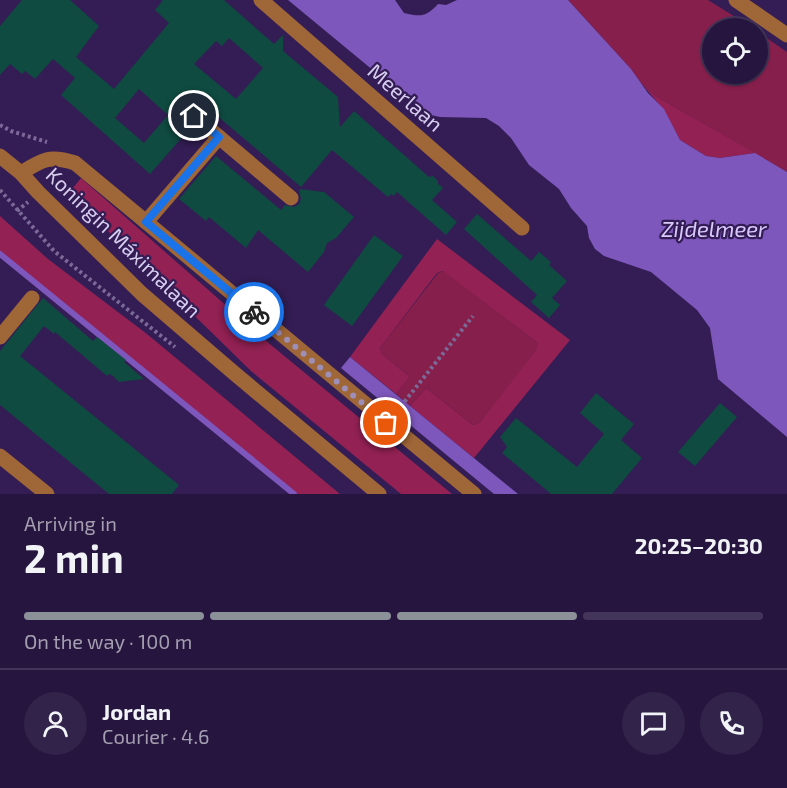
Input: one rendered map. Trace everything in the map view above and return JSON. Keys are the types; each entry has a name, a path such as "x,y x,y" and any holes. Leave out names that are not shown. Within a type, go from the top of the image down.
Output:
{"street":[{"name":"Meerlaan","path":"261,0 522,228"},
{"path":"736,0 787,35"},
{"path":"194,116 291,198"},
{"path":"146,222 219,137"},
{"name":"Koningin Máximalaan","path":"2,154 142,294 379,494"},
{"path":"21,173 38,163 58,157 75,163 474,494"},
{"path":"0,338 32,298"},
{"path":"0,456 47,494"}],"path":[{"name":"Koningin Máximalaan","path":"0,125 11,131 47,141 58,157"},
{"name":"Koningin Máximalaan","path":"0,190 54,251 178,350"},
{"path":"406,400 472,316"}],"shaded area":[{"path":"568,0 708,0 737,18 702,18 702,84 768,84 768,39 787,52 787,172 657,97 641,83"},
{"path":"641,83 657,97 755,153 720,158 706,156 680,140 664,110"},
{"path":"81,178 271,345 452,494 401,494 251,371 69,193"},
{"path":"0,216 48,259 147,334 340,494 294,494 0,254"},
{"path":"437,239 570,340 474,458 410,406 426,388 473,425 480,422 537,349 538,343 443,271 437,273 380,348 382,354 410,377 396,394 350,357"},
{"path":"444,271 538,343 538,349 480,422 473,425 426,388 410,406 396,394 410,377 382,354 380,348 438,273"}],"water":[{"name":"Zijdelmeer","path":"288,0 395,0 404,13 419,15 426,14 438,4 446,5 457,0 568,0 664,109 680,140 706,156 720,158 755,153 787,172 787,437 718,379 710,328 697,310 651,272 604,256 595,249 589,238 587,226 571,208 559,189 529,165 511,138 499,126 486,118 440,117 426,114"},
{"path":"350,357 518,494 494,494 341,368"}],"building":[{"path":"22,0 70,0 99,26 76,57 114,89 169,23 155,10 163,0 224,0 274,44 283,35 283,51 338,97 340,127 354,111 429,177 433,176 443,188 432,200 457,222 446,235 397,192 394,196 391,194 388,197 332,150 301,187 202,103 198,107 186,110 184,115 186,122 180,130 185,134 150,174 61,95 75,78 53,59 35,79 25,71 22,74 10,64 0,75 0,26","holes":["229,38 263,68 236,99 194,64 216,41 222,46","139,89 168,115 144,143 115,118"]},
{"path":"216,156 281,210 285,205 294,207 299,204 301,199 299,189 324,192 354,217 336,238 327,243 324,252 308,272 258,230 246,248 209,217 206,221 179,199"},
{"path":"477,214 531,261 539,252 551,262 549,265 567,281 552,298 560,305 549,318 531,302 537,295 464,229"},
{"path":"374,235 403,256 352,326 324,305"},
{"path":"43,298 93,341 97,337 126,360 124,362 144,379 119,382 109,374 107,376 55,332 54,334 44,326 20,356 179,485 172,494 109,494 0,405 0,351"},
{"path":"596,393 634,424 621,440 642,458 612,494 551,494 502,453 507,447 500,437 516,418 577,467 604,434 580,413"},
{"path":"720,403 737,417 695,466 678,452"}],"waterway":[{"path":"0,254 294,494"}],"way so far":[{"path":"254,312 386,423"}],"route":[{"path":"194,116 219,137 146,222 254,312"}]}
